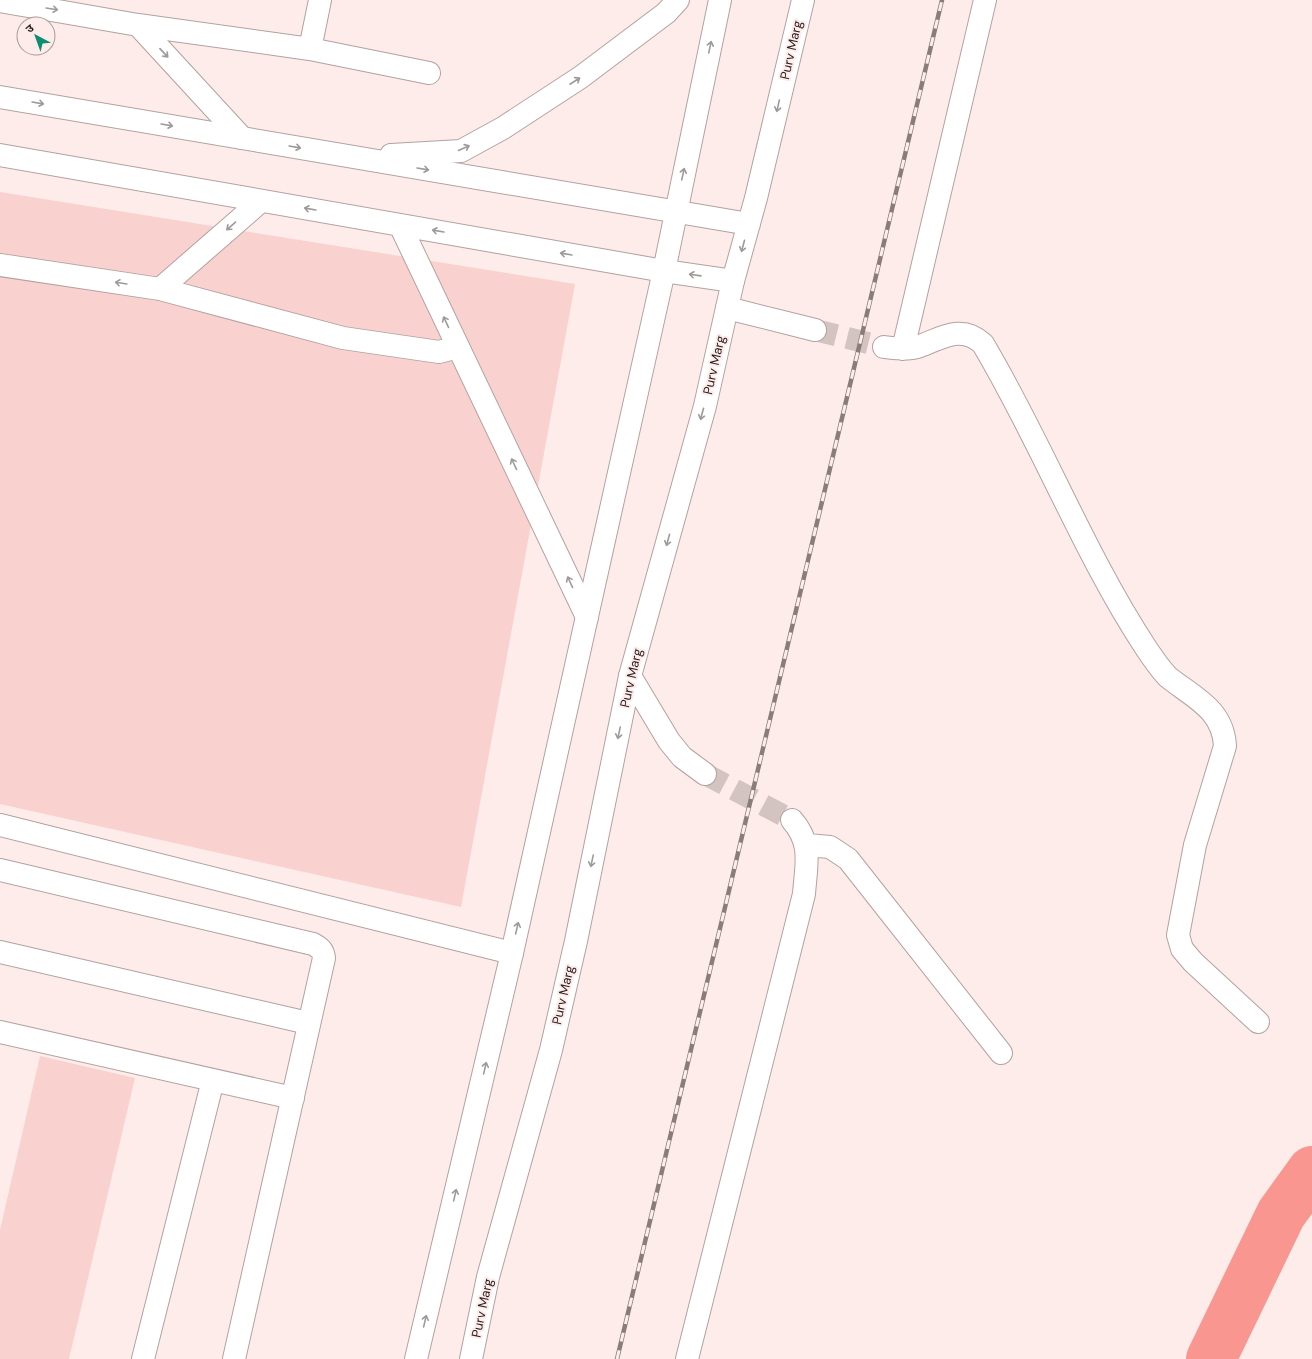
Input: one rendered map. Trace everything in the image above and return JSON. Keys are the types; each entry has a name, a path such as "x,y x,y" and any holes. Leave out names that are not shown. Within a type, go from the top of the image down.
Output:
{"main road":[{"path":"0,0 138,25 310,50 429,74"},
{"path":"310,50 320,0"},
{"path":"356,158 461,151 503,128 581,77 666,13 678,0"},
{"path":"416,1359 512,952 587,617 664,271 720,0"},
{"name":"Purv Marg","path":"471,1359 488,1277 551,1050 576,941 630,676 704,406 733,281 749,224 803,0"},
{"path":"985,0 893,348 920,346 935,339 954,334 977,338 983,344 1089,550 1127,618 1167,675 1205,705 1216,716 1224,732 1225,746 1195,845 1178,935 1182,950 1193,962 1240,1008 1258,1022"},
{"path":"138,25 242,138"},
{"path":"0,97 749,224"},
{"path":"0,156 400,224 664,271 733,281"},
{"path":"160,289 261,201"},
{"path":"400,224 587,617"},
{"path":"0,265 160,289 343,338 439,352 458,347"},
{"path":"727,308 815,330"},
{"path":"630,676 669,741 682,757 705,774"},
{"path":"687,1359 804,894 807,845 802,831 792,820"},
{"path":"0,825 512,952"},
{"path":"807,845 830,847 848,859 1001,1053"},
{"path":"0,870 313,944 320,948 324,958 308,1023 293,1098 234,1359"},
{"path":"0,952 308,1023"},
{"path":"0,1032 293,1098"},
{"path":"143,1359 213,1080"}],"shaded area":[{"path":"0,192 575,284 461,907 0,804"},
{"path":"40,1056 135,1078 69,1359 0,1359 0,1230"}],"waterway":[{"path":"1211,1359 1281,1214 1312,1171"}],"tunnel":[{"path":"815,330 884,347"},
{"path":"705,774 792,820"}],"railway":[{"path":"617,1359 942,0"}]}
